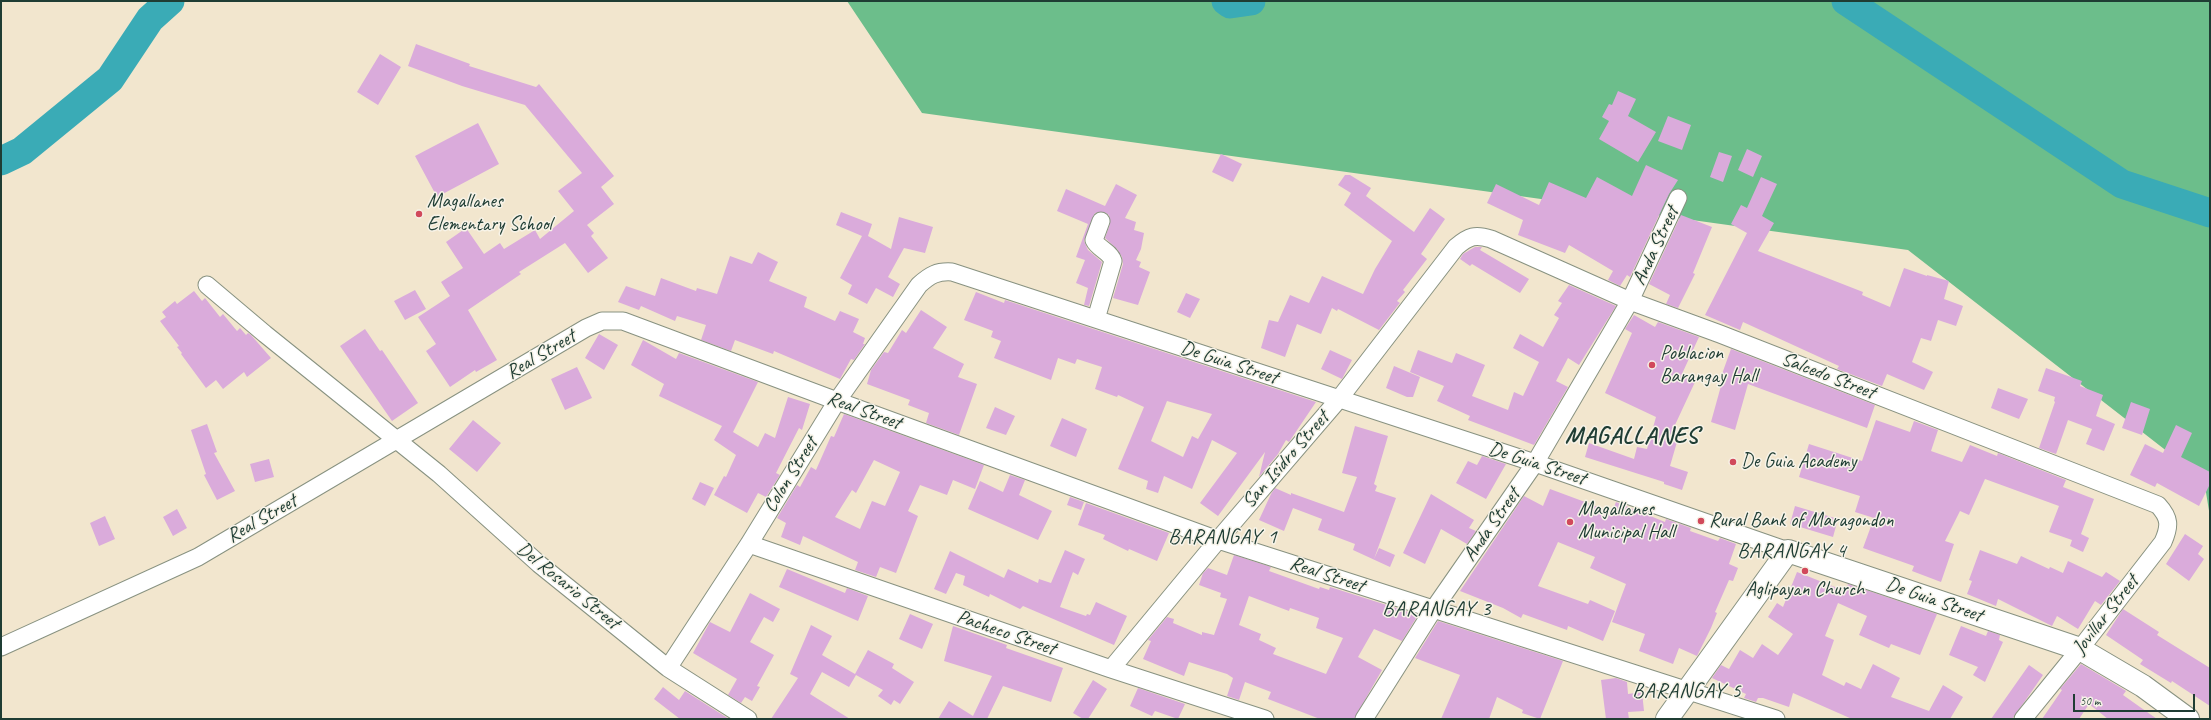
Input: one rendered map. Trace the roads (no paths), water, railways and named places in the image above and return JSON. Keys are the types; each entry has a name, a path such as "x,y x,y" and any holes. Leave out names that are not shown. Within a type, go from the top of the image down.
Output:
{"main road":[{"name":"De Guia Street","path":"1788,551 2080,649 2143,686 2184,718"},
{"path":"1667,719 1788,551"}],"street":[{"name":"Anda Street","path":"1364,719 1432,610 1535,463 1630,301 1678,198"},
{"path":"1096,319 1114,261 1108,252 1094,240 1101,221"},
{"name":"Salcedo Street","path":"1456,247 1472,236 1478,235 1491,239 1630,301 1720,334 2158,505"},
{"name":"San Isidro Street","path":"1111,669 1218,540 1339,399 1456,247"},
{"name":"De Guia Street","path":"919,285 930,275 941,271 952,272 1535,463 1788,551"},
{"name":"Del Rosario Street","path":"207,285 439,474 539,564 668,668 748,719"},
{"name":"Colon Street","path":"668,668 749,544 837,401 919,285"},
{"name":"Real Street","path":"1,647 198,557 397,441 586,328 602,321 624,321 837,401 1218,540 1432,610 1776,719"},
{"name":"Jovillar Street","path":"2023,719 2080,649 2163,542 2168,531 2169,520 2158,505"},
{"name":"Pacheco Street","path":"749,544 1111,669 1265,719"}],"waterway":[{"path":"1,161 22,151 110,79 150,19 170,1"},
{"path":"1226,1 1230,4 1251,1"},
{"path":"1846,1 2122,184 2210,213"}],"place":[{"name":"Magallanes Elementary School","path":"419,214"},
{"name":"Poblacion Barangay Hall","path":"1652,365"},
{"name":"De Guia Academy","path":"1733,462"},
{"name":"Rural Bank of Maragondon","path":"1701,521"},
{"name":"Magallanes Municipal Hall","path":"1570,522"},
{"name":"Aglipayan Church","path":"1805,571"}],"district":[{"name":"MAGALLANES","path":"1632,437"},
{"name":"BARANGAY 1","path":"1223,537"},
{"name":"BARANGAY 4","path":"1792,551"},
{"name":"BARANGAY 3","path":"1437,609"},
{"name":"BARANGAY 5","path":"1687,691"}]}
